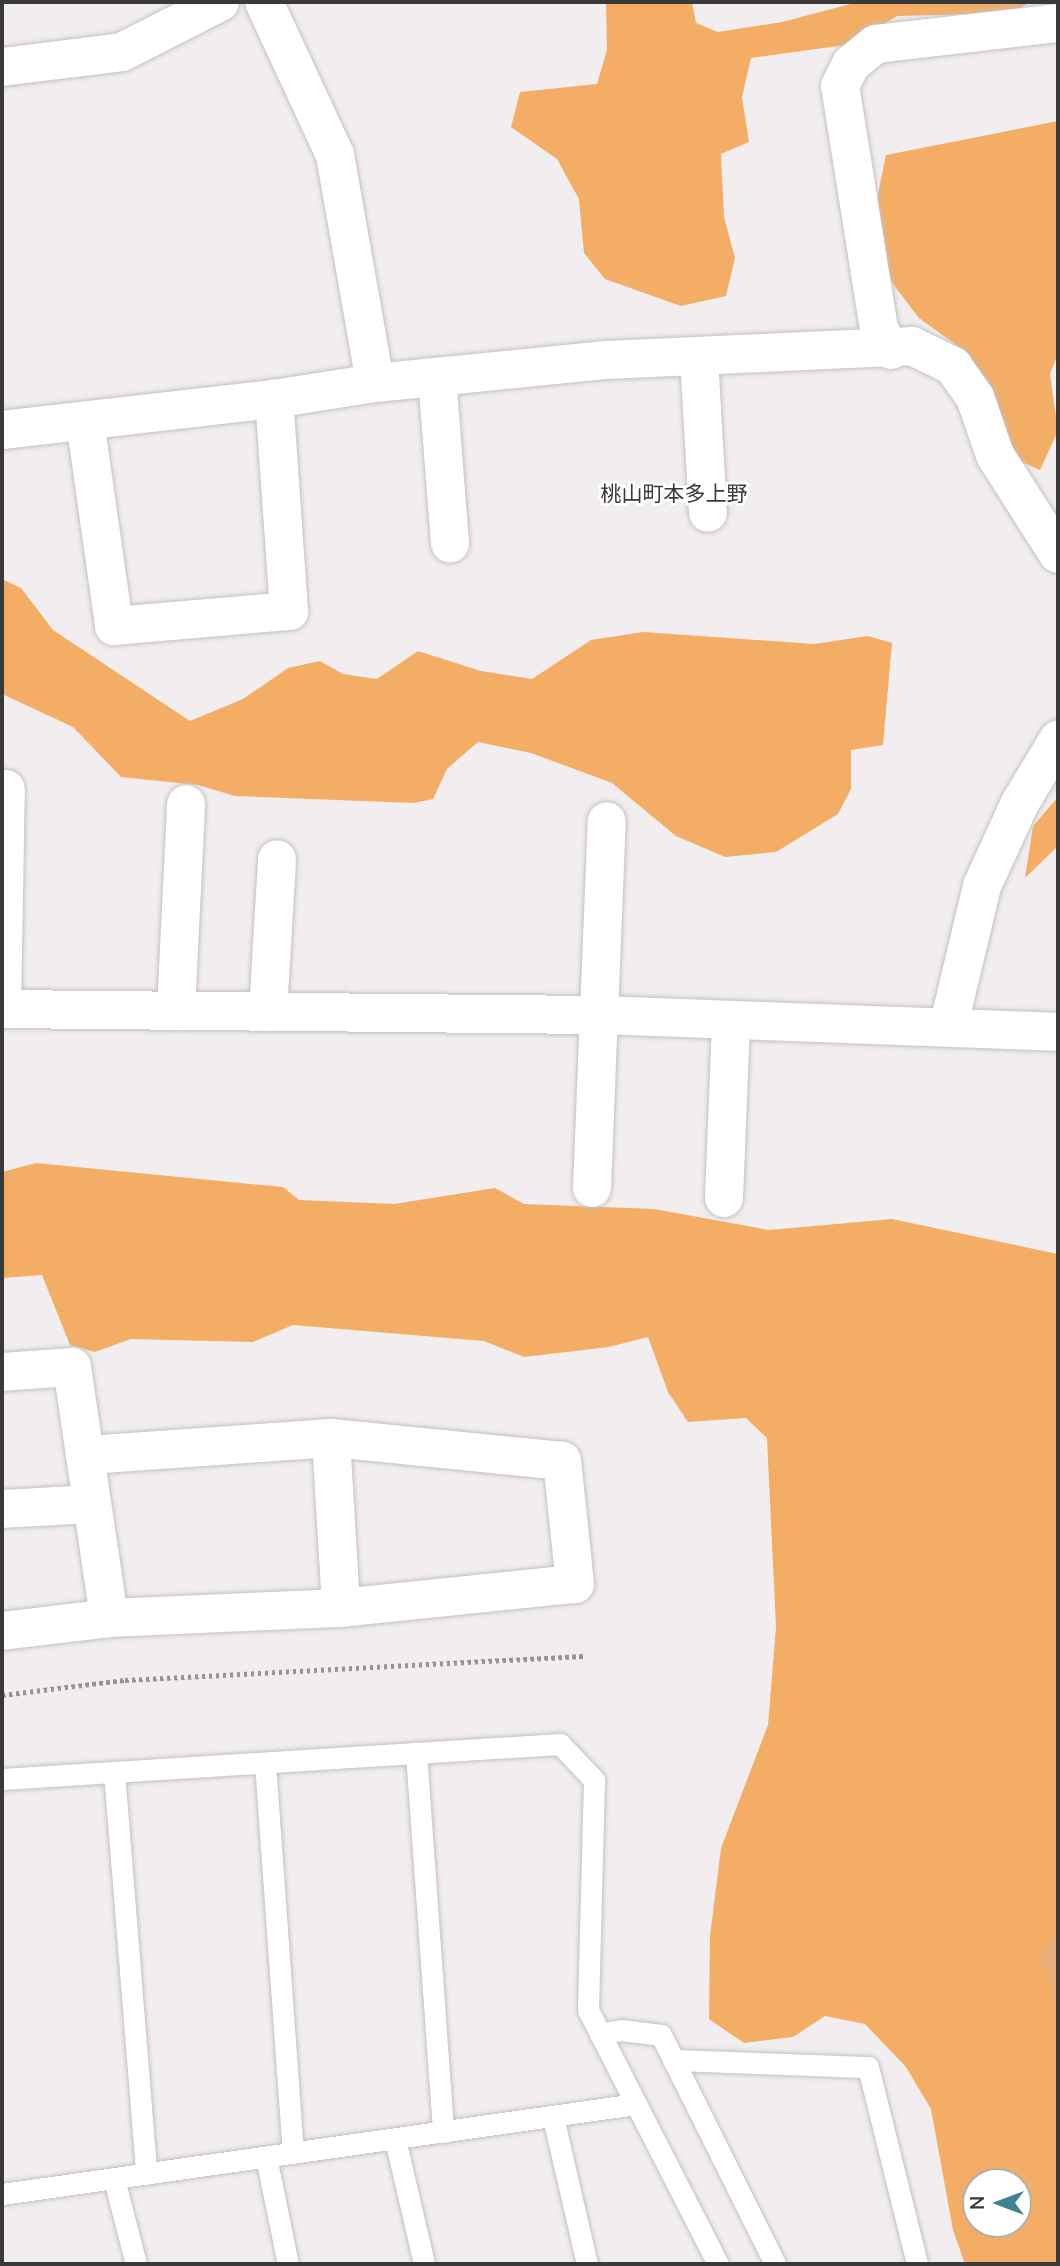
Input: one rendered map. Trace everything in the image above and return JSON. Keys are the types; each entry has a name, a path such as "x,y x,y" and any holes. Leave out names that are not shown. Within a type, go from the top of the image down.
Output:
{"street":[{"path":"2,66 122,52 220,2"},
{"path":"264,2 335,155 375,383"},
{"path":"891,350 879,328 840,86 851,64 876,44 1058,23"},
{"path":"2,430 274,399 375,383 607,360 891,350 912,346 953,366 975,397 995,455 1058,554"},
{"path":"699,357 708,513"},
{"path":"437,377 450,543"},
{"path":"85,421 114,626 289,611 274,399"},
{"path":"948,1028 982,886 1020,803 1058,740"},
{"path":"6,789 2,1009 599,1015 1058,1032"},
{"path":"176,1011 186,804"},
{"path":"592,1188 607,821"},
{"path":"268,1012 277,859"},
{"path":"724,1198 731,1020"},
{"path":"2,1372 72,1367 109,1618"},
{"path":"2,1631 109,1618 341,1608 575,1584 562,1461 331,1438 85,1455"},
{"path":"331,1438 341,1608"},
{"path":"2,1509 92,1504"}],"lane":[{"path":"2,1779 560,1744 594,1780 588,2010 718,2264"},
{"path":"416,1753 443,2132"},
{"path":"265,1763 293,2153"},
{"path":"114,1772 146,2174"},
{"path":"600,2034 621,2030 661,2035 775,2264"},
{"path":"673,2060 868,2067 917,2264"},
{"path":"2,2194 636,2104"},
{"path":"553,2117 587,2264"},
{"path":"395,2139 424,2264"},
{"path":"266,2157 288,2264"},
{"path":"114,2179 136,2264"}],"path":[{"path":"2,1695 125,1680 584,1656"}],"shaded area":[{"path":"606,2 692,2 696,23 718,32 782,22 858,2 1029,2 1015,13 897,16 852,44 751,58 742,97 749,142 721,154 724,217 735,258 726,296 681,306 605,279 584,253 579,199 557,159 511,127 520,92 597,84 607,50"},
{"path":"1058,121 1058,354 1050,374 1058,431 1040,470 1015,459 996,409 966,352 919,318 890,280 876,204 886,155"},
{"path":"2,579 21,588 53,630 190,721 243,699 288,668 320,661 343,674 377,679 418,651 481,671 532,679 591,640 643,632 814,644 868,636 892,643 883,745 851,750 851,789 838,814 776,852 725,857 676,836 612,783 531,753 478,742 447,769 433,799 414,803 235,796 198,785 121,777 73,727 2,694"},
{"path":"1058,797 1058,846 1025,878 1033,826"},
{"path":"36,1163 283,1187 299,1200 394,1204 495,1188 524,1204 654,1209 769,1230 892,1219 1058,1254 1058,1930 1040,1956 1058,2009 1058,2264 965,2264 953,2230 931,2109 906,2067 865,2024 825,2016 793,2037 744,2043 709,2019 710,1936 721,1848 768,1725 776,1627 767,1438 746,1418 688,1422 668,1392 648,1337 609,1347 524,1357 484,1341 293,1325 253,1342 131,1339 95,1352 70,1345 42,1275 2,1278 2,1172"},
{"path":"1058,1904 1058,2034 1023,1955"}],"district":[{"name":"桃山町本多上野","path":"674,494"}]}
